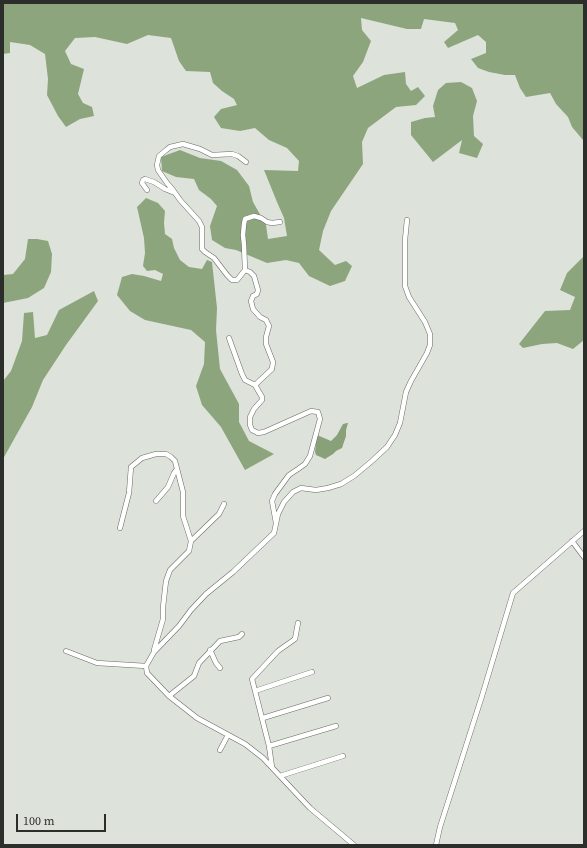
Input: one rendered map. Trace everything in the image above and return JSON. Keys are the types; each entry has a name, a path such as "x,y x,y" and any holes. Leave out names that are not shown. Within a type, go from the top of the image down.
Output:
{"street":[{"path":"246,162 238,156 232,154 212,155 200,149 182,144 170,147 159,156 157,165 158,170 180,200 199,221 202,227 202,248 214,258 232,280 237,280 244,270 243,235 245,219 254,216 267,222 280,222"},
{"path":"147,190 142,183 145,179 175,193"},
{"path":"354,845 310,808 272,767 245,744 196,718 169,696 147,673 146,666 154,652 206,594 233,572 274,533 278,514 284,502 293,492 301,488 316,490 341,484 354,476 387,446 395,435 400,423 406,392 430,345 430,334 417,308 409,297 405,286 405,240 408,220"},
{"path":"244,270 250,272 254,276 258,290 257,294 253,296 251,301 252,309 260,317 266,320 269,326 266,344 273,362 272,369 255,385"},
{"path":"229,338 245,380 255,385 262,397 262,400 254,409 250,417 250,425 252,430 258,433 264,432 311,411 318,412 320,419 310,456 305,464 289,475 275,494 272,501 276,525"},
{"path":"120,528 129,493 131,467 142,458 156,454 166,454 175,461 183,492 183,516 191,541 189,551 170,570 166,581 163,619 154,652"},
{"path":"156,501 168,487 177,469"},
{"path":"191,541 219,514 224,504"},
{"path":"436,845 440,827 482,696 513,592 584,531"},
{"path":"572,541 584,557"},
{"path":"272,767 270,746 252,679 278,651 295,639 298,623"},
{"path":"169,696 194,676 199,663 220,641 239,637 242,634"},
{"path":"210,650 220,668"},
{"path":"66,651 97,662 146,666"},
{"path":"255,691 312,672"},
{"path":"263,718 328,698"},
{"path":"270,746 336,726"},
{"path":"220,750 228,735"},
{"path":"280,776 343,756"}],"shaded area":[{"path":"3,3 584,3 584,140 572,127 568,117 556,104 550,93 526,97 520,88 515,75 489,72 478,68 471,59 486,53 486,42 478,35 448,48 444,42 458,30 455,23 424,19 421,29 407,29 361,18 362,30 371,41 363,62 353,76 357,88 384,75 405,72 406,84 411,91 418,87 425,96 416,105 396,107 368,128 362,142 363,164 331,211 323,231 319,250 335,265 346,261 352,266 345,281 330,286 309,276 299,263 286,260 267,263 236,250 225,248 212,240 210,226 217,206 211,199 199,190 194,179 176,177 162,171 161,157 180,150 200,158 221,161 237,170 249,186 253,202 266,225 268,239 287,236 284,218 264,170 298,171 299,161 287,148 269,140 255,128 240,131 221,128 214,117 221,109 237,105 234,99 213,83 210,72 186,71 179,61 171,38 148,35 127,44 95,37 75,38 65,51 71,64 84,69 78,94 83,103 92,107 94,116 80,119 66,127 58,116 47,95 48,79 45,54 30,45 10,42 10,53 3,54"},
{"path":"461,82 472,88 477,101 473,116 474,136 483,144 477,158 459,153 462,140 433,162 411,135 411,122 435,117 433,106 438,90 446,83"},
{"path":"146,198 158,203 165,211 165,234 172,239 174,248 180,260 189,267 202,269 207,260 212,262 217,308 216,330 220,369 239,404 239,422 249,441 274,454 245,470 221,427 202,405 196,386 204,364 205,342 191,330 145,320 130,311 117,295 122,277 132,274 161,281 163,274 155,270 147,271 143,266 145,253 144,238 137,207"},
{"path":"28,239 48,241 52,254 51,272 44,288 28,298 3,303 3,275 13,274 25,259"},
{"path":"584,256 584,340 573,349 557,343 523,348 519,344 545,311 570,310 575,297 560,290 567,273"},
{"path":"94,291 98,301 43,380 32,407 3,459 3,381 11,371 22,341 24,313 33,312 35,338 47,335 59,310"},
{"path":"348,423 342,448 325,459 316,455 317,435 331,441 337,435 343,424"}]}
